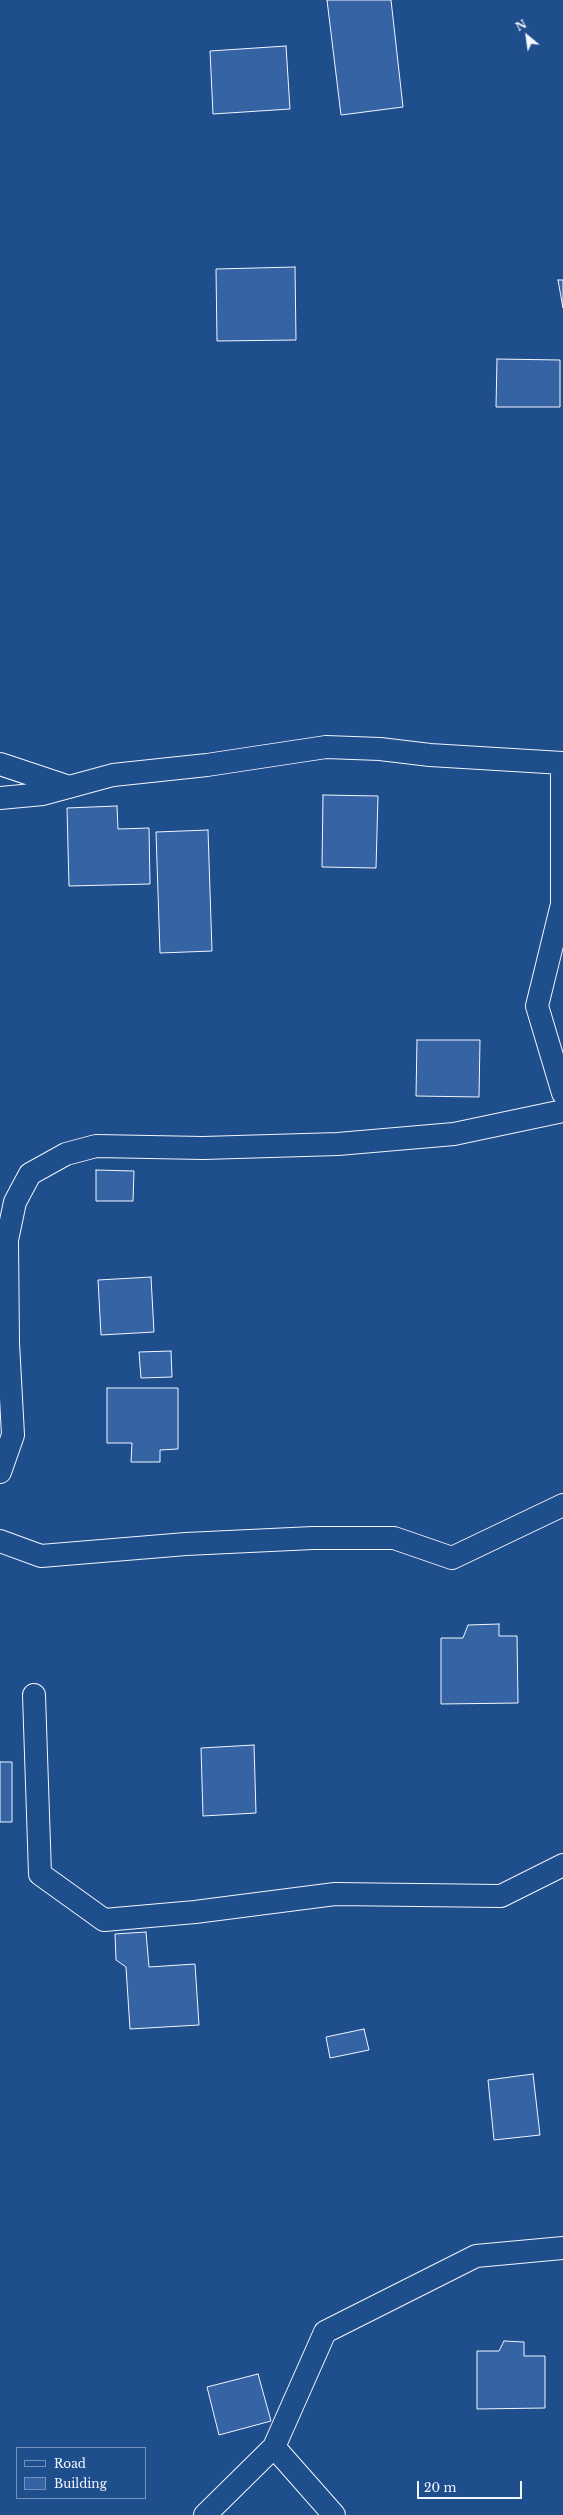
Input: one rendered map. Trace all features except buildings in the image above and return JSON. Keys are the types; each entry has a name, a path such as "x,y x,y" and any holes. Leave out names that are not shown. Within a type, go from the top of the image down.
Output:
{"street":[{"path":"0,798 43,794 113,775 207,765 326,747 563,763 562,904 537,1006 563,1093"},
{"path":"0,764 69,787"},
{"path":"0,1472 14,1435 8,1343 7,1240 15,1202 30,1174 66,1154 96,1146 203,1148 338,1144 454,1134 563,1111"},
{"path":"0,1541 41,1556 194,1543 313,1538 394,1538 452,1558 563,1505"},
{"path":"34,1695 40,1874 104,1920 195,1912 335,1894 501,1896 563,1865"},
{"path":"205,2515 274,2448 325,2332 476,2256 563,2248"},
{"path":"274,2448 334,2515"}]}
